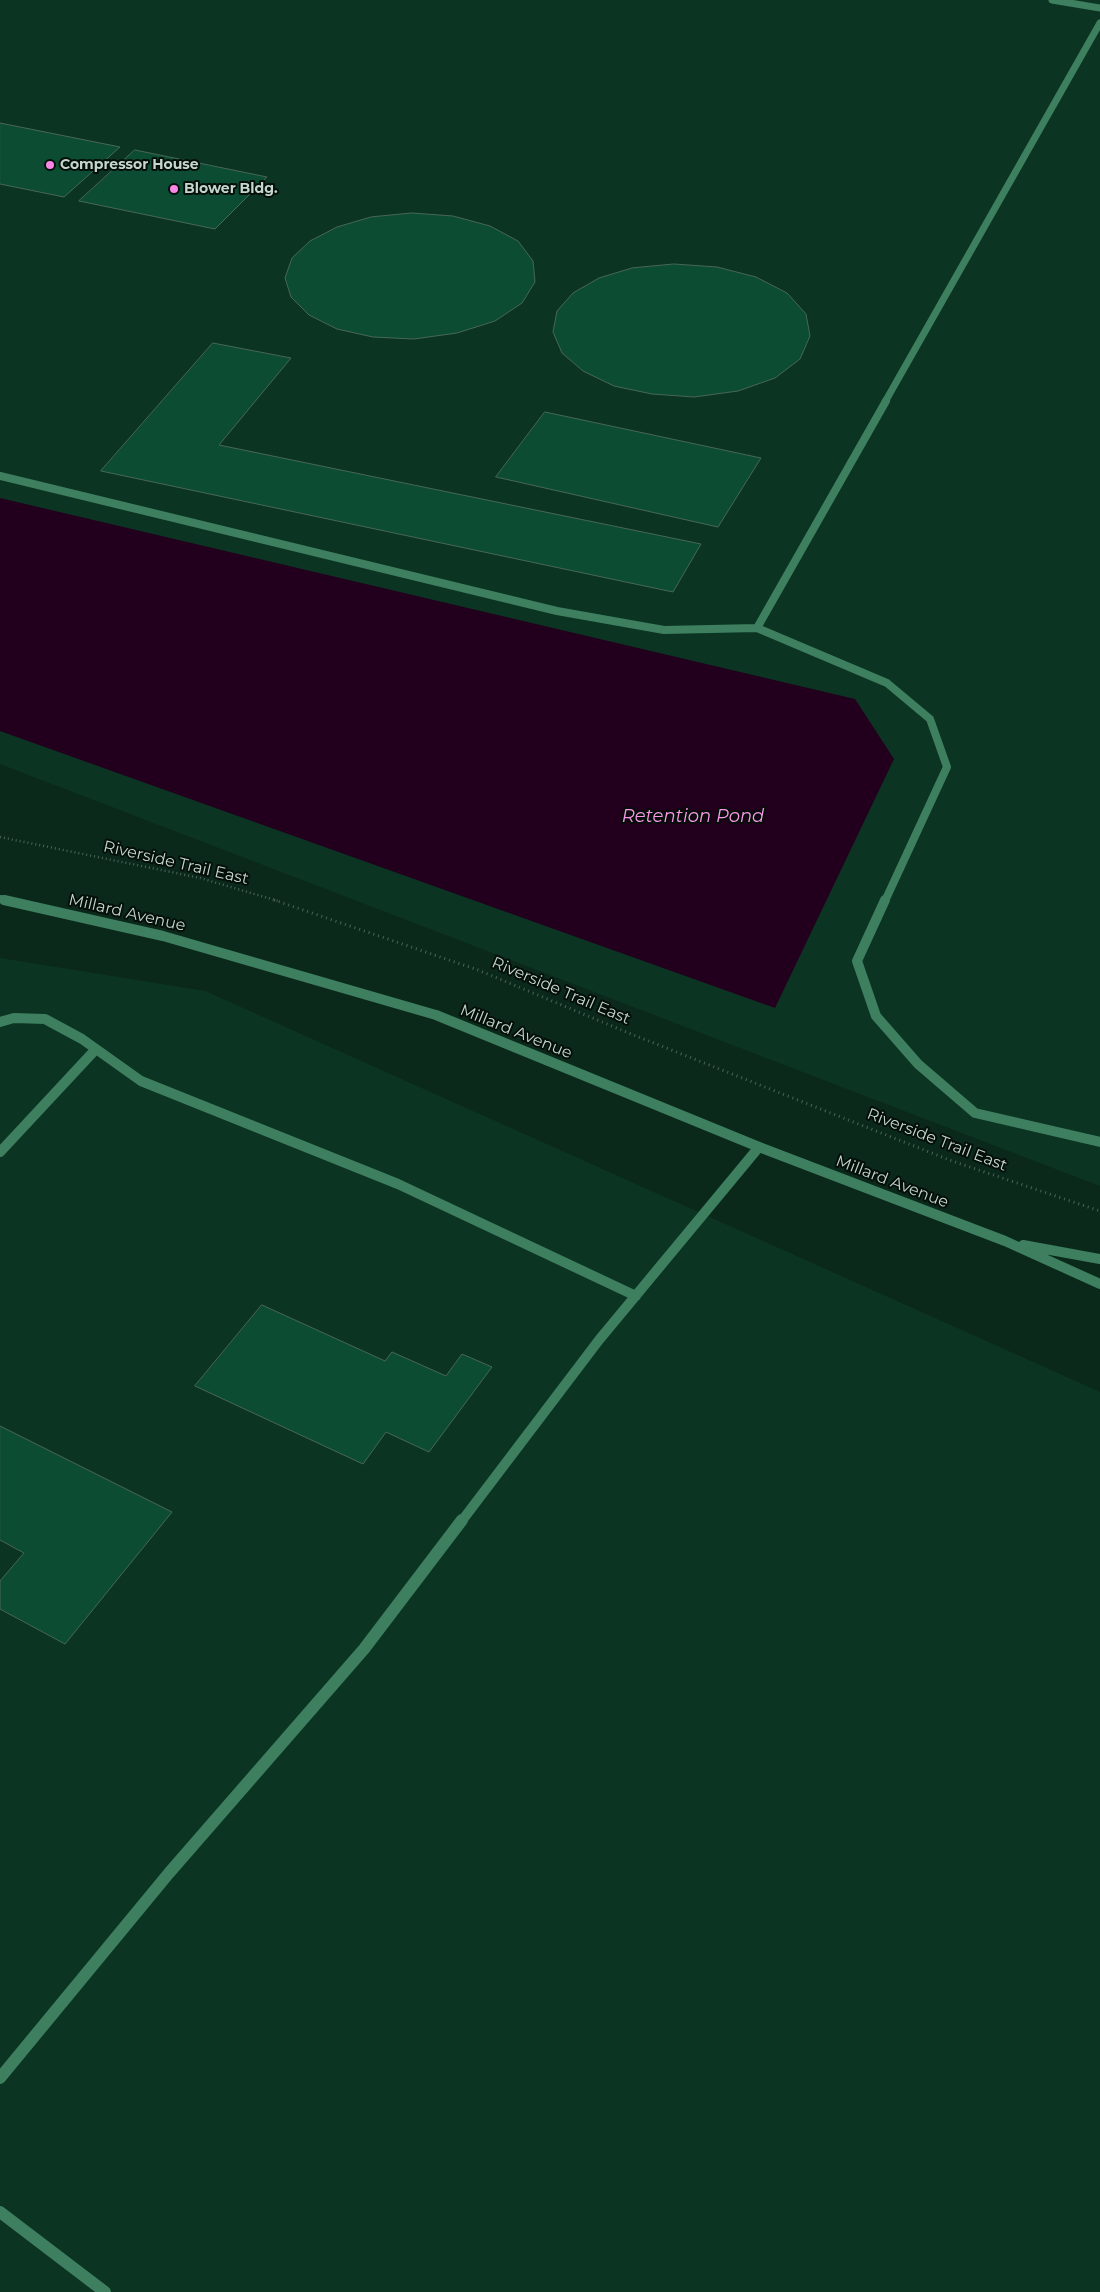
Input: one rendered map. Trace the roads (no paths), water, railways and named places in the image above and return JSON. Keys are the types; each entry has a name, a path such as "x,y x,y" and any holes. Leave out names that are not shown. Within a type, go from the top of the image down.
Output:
{"street":[{"path":"1052,0 1100,8"},
{"path":"757,628 1100,23"},
{"path":"0,476 557,611 664,630 757,628 887,683 930,719 947,767 857,961 876,1016 918,1064 975,1113 1100,1142"},
{"name":"Millard Avenue","path":"0,899 164,936 436,1015 759,1147 1005,1241 1100,1284"},
{"path":"0,1022 14,1018 44,1020 96,1049 141,1081 398,1184 636,1296"},
{"path":"0,1152 96,1049"},
{"path":"0,2078 169,1873 364,1649 593,1348 759,1147"},
{"name":"Millard Avenue","path":"1005,1241 1100,1259"},
{"path":"0,2212 105,2292"}],"water":[{"name":"Retention Pond","path":"0,498 855,699 894,759 775,1008 0,731"}],"place":[{"name":"Compressor House","path":"50,165"},
{"name":"Blower Bldg.","path":"174,189"}]}
